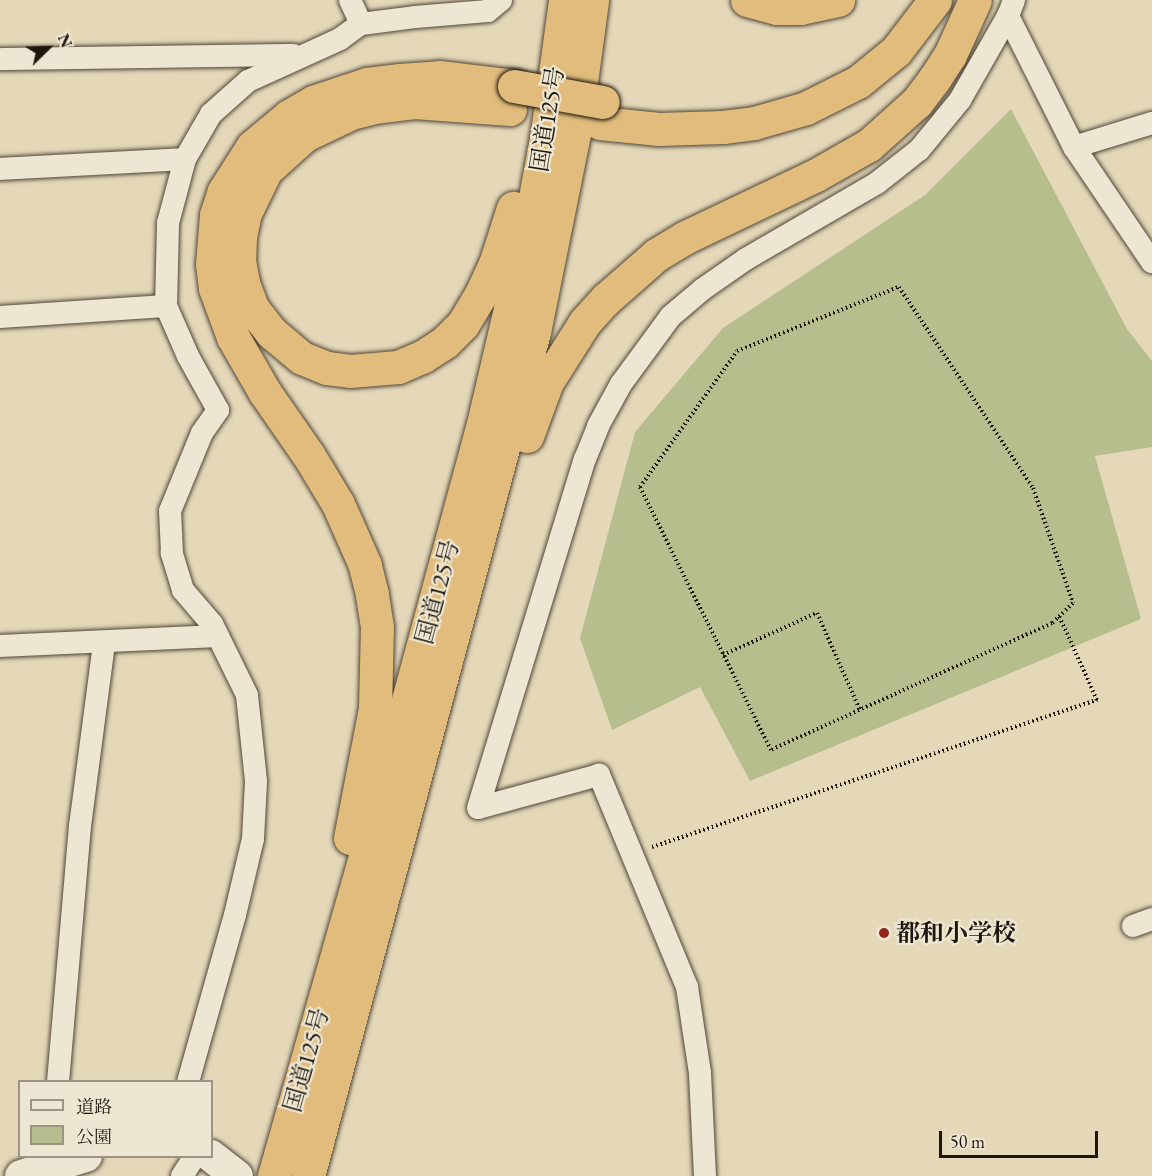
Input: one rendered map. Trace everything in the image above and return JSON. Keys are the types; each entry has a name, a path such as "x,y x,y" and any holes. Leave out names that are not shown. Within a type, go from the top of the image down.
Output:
{"highway":[{"path":"747,0 777,8 800,8 838,0"},
{"path":"602,113 662,107 710,107 745,103 776,95 826,74 844,63 884,30 908,0"},
{"path":"326,988 349,843 375,708 377,627 365,565 338,504 248,365 223,312 215,288 212,264 216,215 224,191 252,147 289,117 313,102 367,84 439,77 512,97 602,113 659,129 723,127 754,123 806,108 858,82 896,51 935,0"},
{"path":"430,716 523,452 534,411 547,382 585,322 606,298 656,255 714,222 843,161 892,126 917,102 950,55 975,0"},
{"path":"512,97 378,106 351,113 305,135 284,152 266,170 255,190 245,213 240,237 239,261 244,286 253,309 272,333 302,358 327,368 372,370 398,367 423,357 445,342 463,324 480,296 495,264 573,4"},
{"name":"国道125号","path":"308,1176 534,332 574,134 573,4"},
{"name":"国道125号","path":"274,1176 326,988 368,848 482,428 532,214 573,4"}],"street":[{"path":"350,0 361,24"},
{"path":"189,1080 235,915 252,839 256,781 247,695 212,624 183,590 172,553 170,511 202,433 218,410 188,356 166,306 168,223 185,159 212,114 248,81 340,39 361,24 415,16 488,11 501,0"},
{"path":"1011,8 1074,147 1152,262"},
{"path":"705,1176 700,1073 687,987 599,775 478,808 573,496 598,426 621,384 671,316 746,259 877,183 919,150 960,100 1011,8"},
{"path":"0,59 301,55"},
{"path":"1074,147 1152,123"},
{"path":"0,169 185,159"},
{"path":"0,317 166,306"},
{"path":"0,646 218,636"},
{"path":"58,1080 80,826 104,643"},
{"path":"21,1176 51,1162 74,1158"},
{"path":"182,1176 194,1158"},
{"path":"213,1158 237,1176"}],"path":[{"path":"899,287 1033,488 1074,603 1059,616 1052,623 771,750 640,487 737,351 899,287"},
{"path":"723,654 817,613 860,710"},
{"path":"632,853 1097,700 1059,616"}],"green space":[{"path":"1011,109 1127,329 1152,361 1152,447 1095,456 1141,619 750,781 700,687 612,730 580,638 635,432 723,328 925,195"}],"place":[{"name":"都和小学校","path":"884,933"}]}
